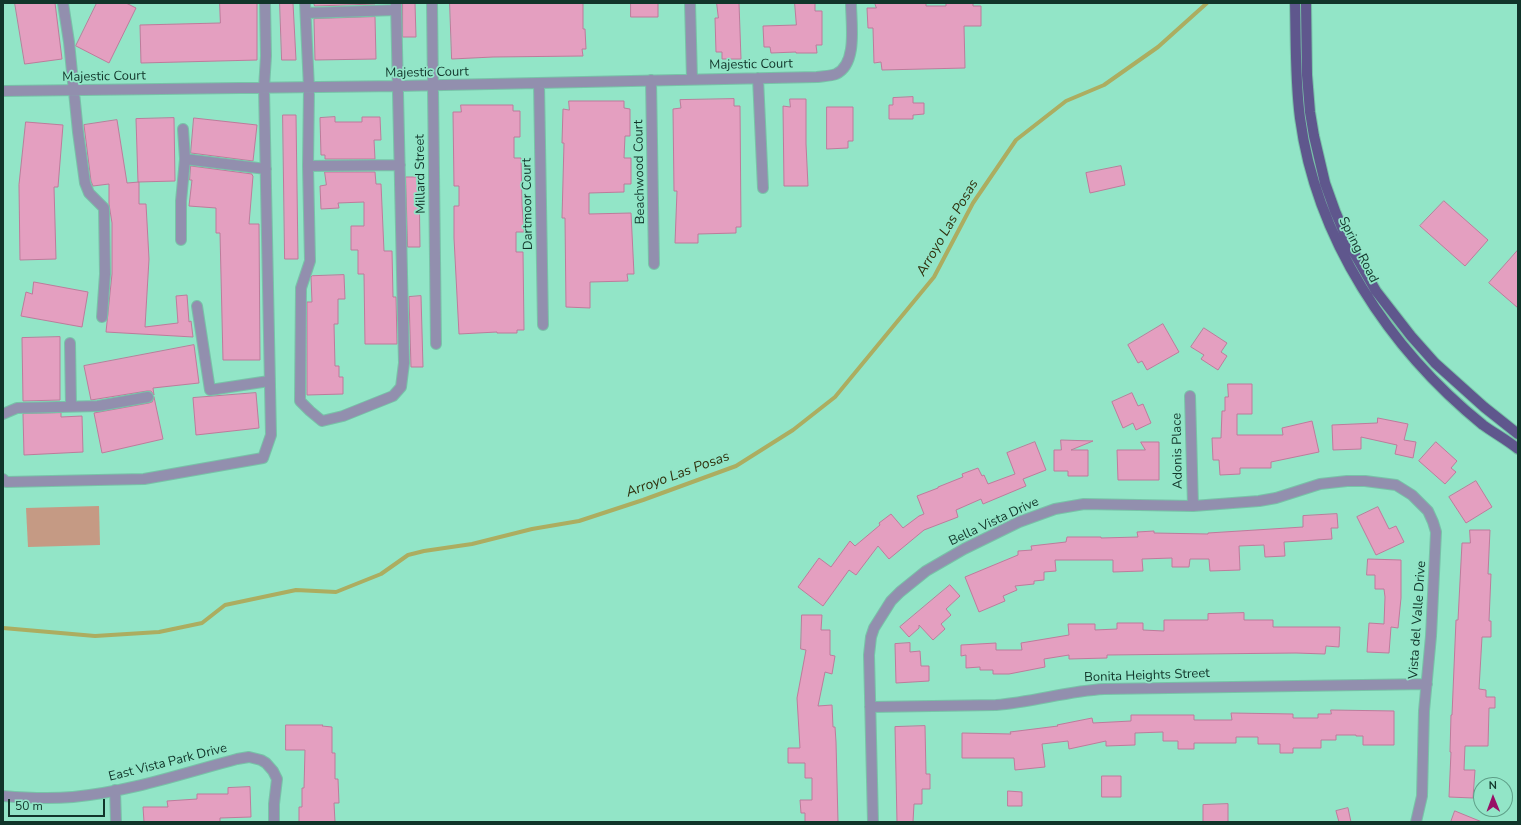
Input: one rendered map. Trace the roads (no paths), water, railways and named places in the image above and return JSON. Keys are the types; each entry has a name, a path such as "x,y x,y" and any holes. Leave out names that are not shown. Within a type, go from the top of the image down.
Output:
{"main road":[{"name":"Spring Road","path":"1295,3 1297,93 1304,142 1309,167 1317,193 1335,238 1354,275 1366,294 1391,329 1410,352 1447,392 1479,420 1518,449"},
{"name":"Spring Road","path":"1306,3 1307,75 1310,112 1314,136 1325,183 1349,244 1376,290 1411,336 1435,363 1484,407 1518,434"}],"street":[{"path":"63,3 69,42 85,183 89,193 104,208 105,274 102,317"},
{"path":"3,479 6,482 144,479 263,458 271,435 264,88 266,56 265,3"},
{"name":"Millard Street","path":"432,3 436,344"},
{"path":"690,3 692,79"},
{"name":"Majestic Court","path":"3,91 309,88 817,77 834,75 840,72 848,63 851,51 851,3"},
{"path":"396,7 404,363 401,387 393,396 343,416 322,421 300,401 301,288 310,261 308,166 309,88 306,8 396,7"},
{"path":"758,78 762,188"},
{"name":"Beachwood Court","path":"651,80 654,264"},
{"name":"Dartmoor Court","path":"539,84 543,325"},
{"path":"181,240 181,201 186,159 183,129"},
{"path":"186,159 266,169"},
{"path":"308,166 400,165"},
{"path":"197,306 210,390 269,382"},
{"path":"70,343 71,406"},
{"name":"Adonis Place","path":"1190,396 1192,506"},
{"path":"3,414 17,408 98,406 148,397"},
{"name":"Bella Vista Drive","path":"873,822 869,655 871,637 874,628 891,601 926,571 964,549 1019,522 1055,509 1084,504 1192,506 1259,501 1276,498 1320,484 1347,481"},
{"name":"Vista del Valle Drive","path":"1347,481 1365,481 1396,485 1421,502 1433,522 1436,541 1432,636 1424,711 1422,796 1416,822"},
{"name":"Bonita Heights Street","path":"870,707 1013,704 1086,690 1104,689 1427,684"},
{"name":"East Vista Park Drive","path":"3,796 29,798 74,797 140,786 237,758 255,758 266,763 273,771 277,779 274,804 274,822"},
{"path":"115,790 116,822"}],"waterway":[{"name":"Arroyo Las Posas","path":"3,628 95,636 159,632 202,623 225,605 296,590 336,592 381,574 408,555 424,551 472,544 532,529 579,521 643,500 736,466 793,430 835,397 934,277 973,203 1016,140 1066,101 1104,85 1158,47 1207,3"}]}
